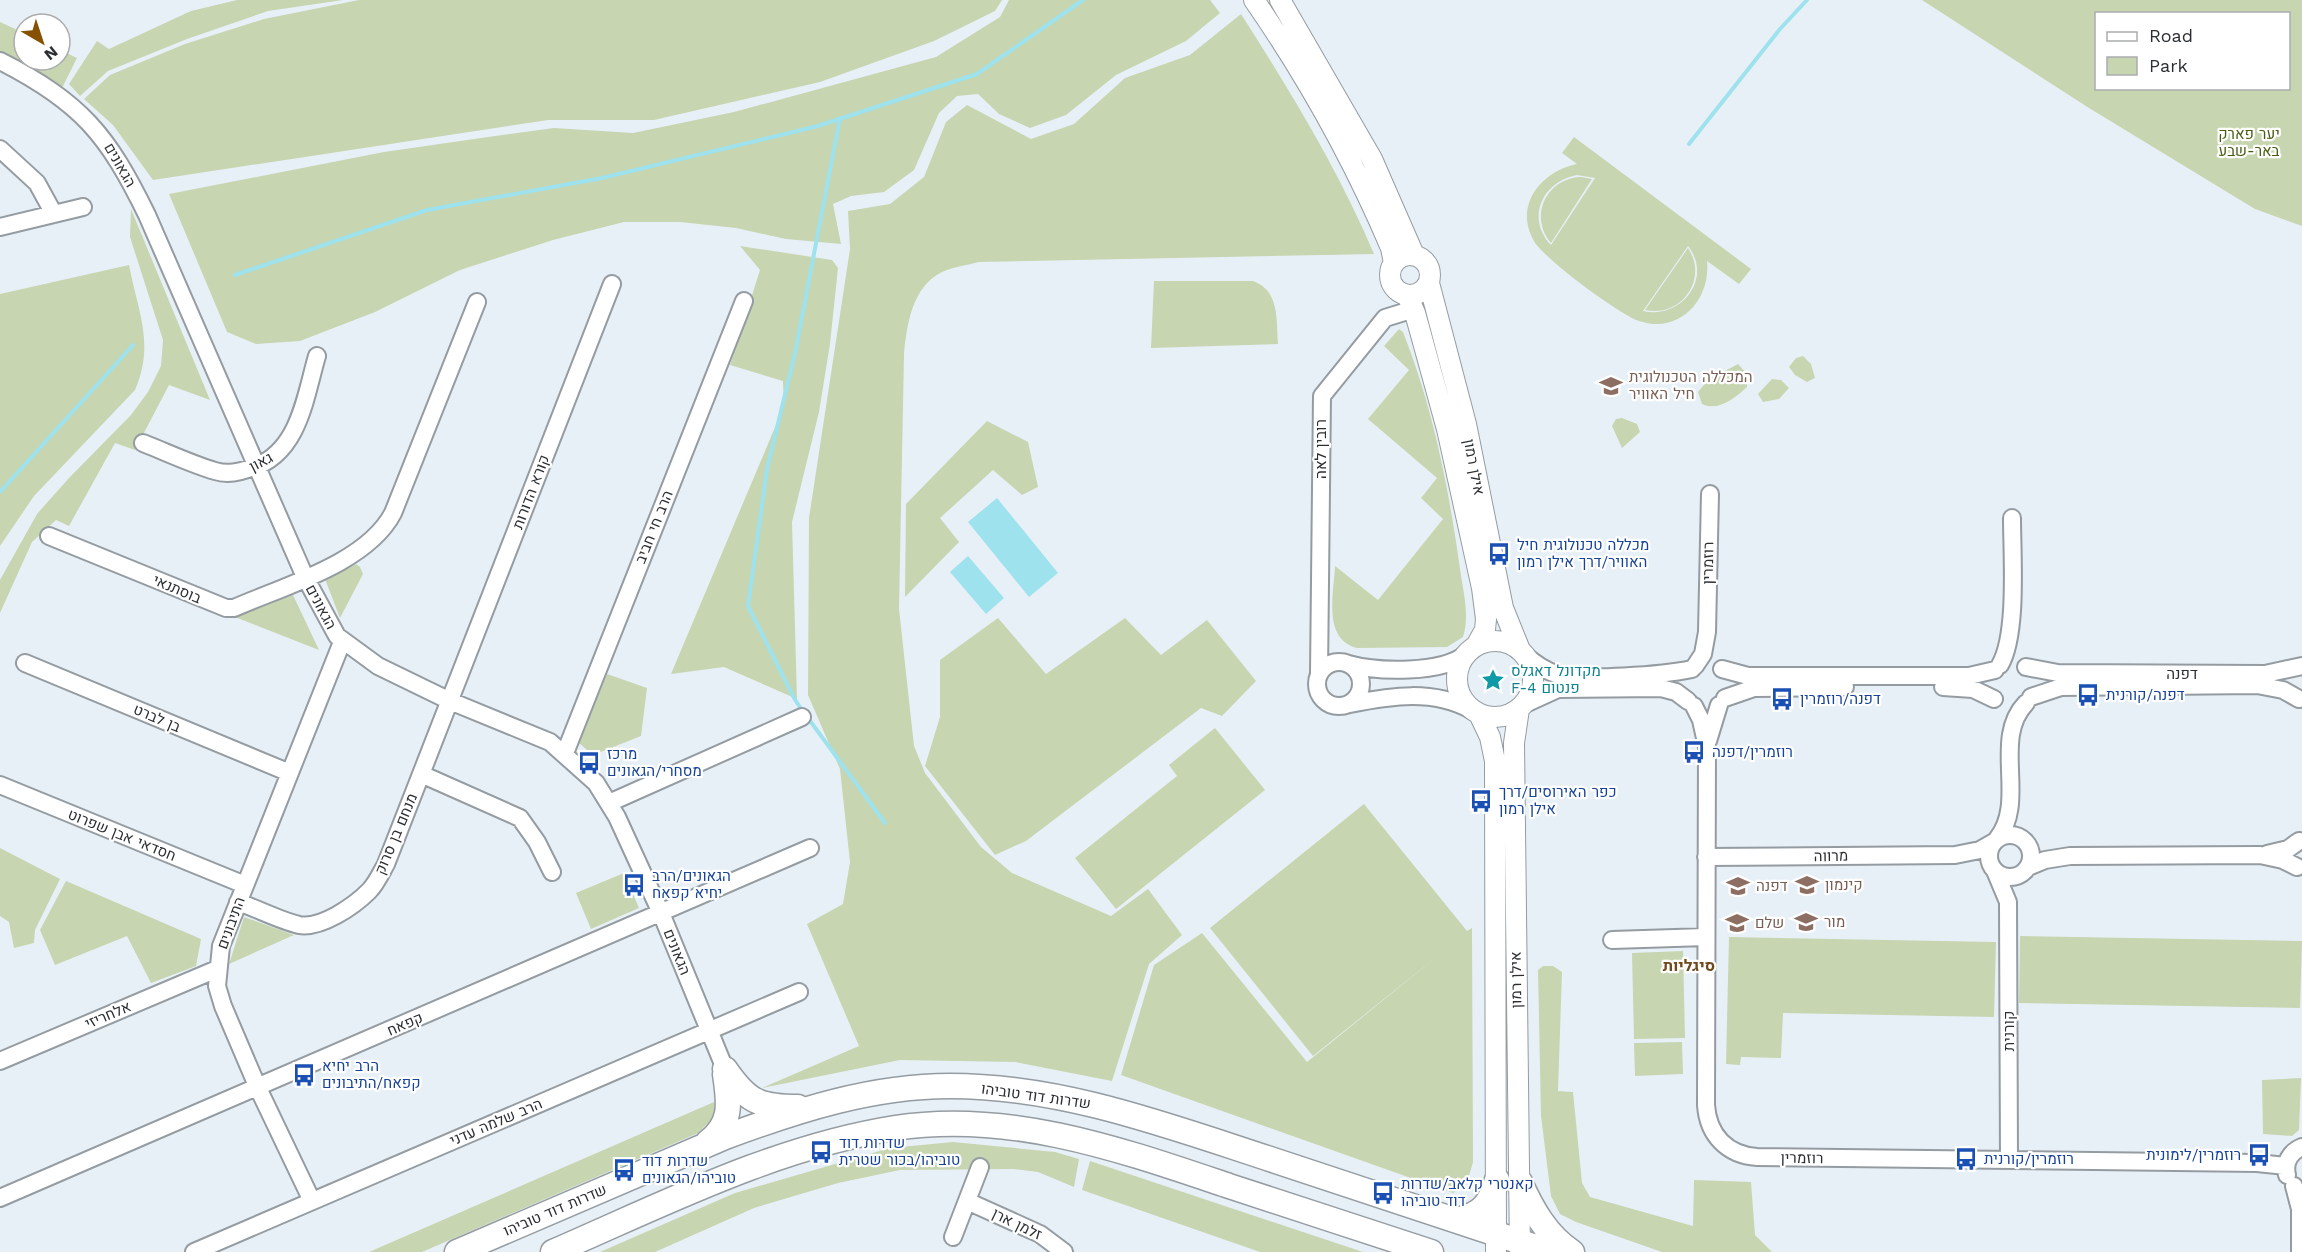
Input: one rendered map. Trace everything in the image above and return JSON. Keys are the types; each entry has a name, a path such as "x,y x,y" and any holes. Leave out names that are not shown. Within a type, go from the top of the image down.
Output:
{"highway":[{"path":"724,1069 743,1094 754,1100 774,1106 812,1107"},
{"path":"700,1147 716,1136 728,1116 730,1104 724,1069"},
{"name":"שדרות דוד טוביהו","path":"457,1252 700,1147 812,1107 892,1090 948,1086 996,1087 1043,1094 1137,1115 1457,1221 1496,1243 1551,1252"},
{"path":"553,1252 739,1172 783,1156 842,1139 897,1128 948,1124 992,1125 1076,1138 1126,1152 1426,1251"},
{"path":"1457,1221 1482,1210 1508,1181 1539,1219 1572,1252"}],"main road":[{"path":"1254,0 1301,71 1355,167 1391,249 1394,263 1390,276 1392,282 1410,302 1429,283 1428,266 1414,255 1372,159 1280,0"},
{"path":"1394,263 1403,256 1414,255"},
{"name":"אילן רמון","path":"1429,283 1466,424 1503,608 1522,652"},
{"name":"אילן רמון","path":"1410,302 1447,429 1482,588 1485,630 1471,650"},
{"path":"1499,641 1522,652 1531,665 1533,683 1521,707 1503,717 1475,712 1460,697 1456,686 1458,669 1471,650 1499,641"},
{"name":"אילן רמון","path":"1496,1243 1508,1181 1514,754 1521,707"},
{"name":"אילן רמון","path":"1475,712 1490,736 1495,761 1508,1181 1520,1247"}],"street":[{"name":"הגאונים","path":"0,61 40,82 68,101 109,144 147,215 305,578 327,620 342,642 378,666 450,701 534,734 565,753 596,783 609,803 660,913 724,1069"},
{"path":"0,149 37,183 54,214"},
{"path":"0,227 83,207"},
{"name":"קורא הדורות","path":"450,701 612,284"},
{"path":"305,578 364,547 386,525 477,302"},
{"name":"הרב חי חביב","path":"565,753 744,302"},
{"name":"רובין לאה","path":"1319,675 1322,396 1385,318 1410,302"},
{"name":"גאון","path":"143,443 215,471 235,473 258,466 279,453 294,432 317,356"},
{"name":"רוזמרין","path":"1693,668 1703,654 1707,632 1710,494"},
{"path":"2011,735 2019,711 2028,700 2034,681 2015,651 2011,630 2012,518"},
{"name":"בוסתנאי","path":"49,536 226,608 234,608 305,578"},
{"path":"2011,630 1989,686 1995,701 2005,715 2011,735 2010,808 2004,830 1995,841 1989,854 1993,869 2008,877 2045,860 2070,856 2260,855 2284,850 2301,839"},
{"path":"1321,632 1329,651 1356,670 1361,683 1359,693 1350,704"},
{"name":"רוזמרין","path":"1707,632 1711,654 1720,668"},
{"name":"התיבונים","path":"312,1202 258,1088 223,1006 217,986 217,969 221,945 342,642"},
{"path":"1471,650 1456,661 1433,667 1378,669 1346,663 1331,663 1319,675 1317,689 1324,701 1336,706 1425,696 1448,699 1475,712"},
{"path":"1522,652 1544,669 1567,676 1664,674 1707,663 1749,676 1969,676 2010,662 2024,666"},
{"name":"בן לברט","path":"25,663 290,773"},
{"name":"דפנה","path":"2024,666 2062,674 2265,674 2302,667"},
{"path":"2301,702 2294,682 2302,667"},
{"path":"1691,703 1684,682 1693,668"},
{"path":"1720,668 1729,683 1722,702"},
{"name":"דפנה","path":"2028,700 2058,688 2257,685 2283,690 2301,702"},
{"path":"1521,707 1544,693 1562,689 1661,688 1676,692 1691,703 1706,709 1754,688 1951,686 1977,690 2013,708 2028,700"},
{"name":"מנחם בן סרוק","path":"238,902 299,924 311,926 355,903 370,890 386,864 450,701"},
{"name":"רוזמרין","path":"1707,747 1722,702"},
{"name":"רוזמרין","path":"1691,703 1701,720 1707,747 1706,1114 1712,1130 1727,1148 1741,1155 1757,1157 2257,1162 2286,1166"},
{"path":"609,803 802,717"},
{"name":"מנחם בן סרוק","path":"421,774 519,818 537,842 552,872"},
{"name":"חסדאי אבן שפרוט","path":"0,785 245,885"},
{"path":"2010,808 2023,839 2031,851 2025,870"},
{"path":"1995,841 2009,835 2023,839 2043,850 2070,856"},
{"path":"2300,871 2293,853 2301,839"},
{"name":"מרווה","path":"1707,857 1955,855 1980,850 1995,841"},
{"name":"קפאח","path":"0,1198 810,848"},
{"name":"מרווה","path":"1955,855 1979,860 1993,869"},
{"path":"2260,855 2283,860 2300,871"},
{"name":"קורנית","path":"1993,869 2008,902"},
{"name":"קורנית","path":"2009,1160 2008,902 2013,886 2025,870"},
{"path":"1612,940 1706,937"},
{"name":"אלחריזי","path":"0,1061 217,969"},
{"name":"הרב שלמה עדני","path":"194,1252 799,992"},
{"path":"2300,1252 2298,1188 2288,1177 2286,1166 2290,1156 2301,1146"},
{"path":"953,1236 980,1167"},
{"name":"זלמן ארן","path":"967,1201 1040,1234 1064,1252"}],"green space":[{"path":"237,0 343,0 268,11 187,39 108,71 80,96 69,84 97,41 109,49 191,11"},
{"path":"359,0 1002,0 995,11 934,41 820,82 654,120 548,120 153,180 113,125 84,99 110,75 185,44 264,19"},
{"path":"1009,0 1210,0 1220,13 1186,41 1116,75 1066,115 1030,128 999,114 978,94 957,96 939,113 914,170 884,192 851,196 833,204 841,244 786,239 736,228 680,222 624,222 553,240 460,270 375,312 300,341 256,344 227,332 169,194 384,152 554,128 633,133 734,112 936,57 1000,17"},
{"name":"יער פארק באר-שבע","path":"1922,0 2302,0 2302,226 2255,209 2089,108"},
{"path":"1241,14 1329,161 1374,254 979,262 955,267 932,279 918,297 909,319 904,354 899,609 914,746 925,773 981,847 1012,873 1111,916 1148,889 1182,935 1149,964 1112,1081 1015,1062 900,1060 762,1088 859,1046 807,924 843,904 850,862 840,769 808,695 809,518 850,249 848,211 890,204 924,177 946,122 967,105 1031,139 1074,124 1125,78 1190,55"},
{"path":"0,22 12,28 12,68 0,61"},
{"path":"72,56 77,58 72,68"},
{"path":"19,72 70,72 62,88 53,91"},
{"path":"1574,137 1751,269 1739,284 1707,261 1704,288 1690,310 1680,318 1667,323 1654,324 1629,317 1552,260 1534,241 1528,228 1529,203 1534,192 1553,174 1577,164 1562,153","holes":["1577,175 1595,178 1551,245 1539,224 1542,202 1555,185","1688,246 1695,259 1697,271 1695,283 1689,294 1669,309 1657,312 1643,311"]},
{"path":"1581,177 1592,179 1551,243 1544,232 1541,221 1541,211 1545,200 1559,184"},
{"path":"131,209 210,400 169,385 135,450 115,443 69,526 56,520 32,542 0,613 0,580 37,514 131,415 148,392 161,366 163,340 130,237"},
{"path":"740,246 832,260 838,268 830,344 819,412 792,522 797,699 724,667 671,674 784,406 783,381 730,365 760,270"},
{"path":"1688,248 1694,260 1695,272 1688,294 1670,308 1658,311 1645,310"},
{"path":"129,265 143,328 144,343 144,358 135,390 34,496 0,546 0,294"},
{"path":"1154,281 1253,281 1262,286 1272,299 1275,307 1278,344 1151,348"},
{"path":"1399,329 1403,332 1414,360 1439,449 1464,594 1465,629 1463,637 1447,647 1357,648 1346,643 1334,625 1332,601 1335,566 1378,600 1443,519 1421,498 1437,478 1368,419 1409,370 1384,346"},
{"path":"1803,356 1811,364 1815,378 1807,382 1795,375 1789,367 1796,358"},
{"path":"1738,364 1747,374 1747,387 1720,405 1702,404 1698,392 1708,380"},
{"path":"1772,379 1781,380 1789,388 1779,399 1763,402 1758,394"},
{"path":"1622,418 1637,424 1640,432 1622,448 1612,426 1616,419"},
{"path":"987,421 1028,442 1038,487 1022,495 993,470 940,518 959,542 905,597 906,504"},
{"path":"356,564 363,574 340,618 325,579"},
{"path":"293,595 319,650 235,617"},
{"path":"998,618 1046,674 1125,618 1161,655 1207,620 1256,681 1222,716 1201,708 1026,841 995,855 925,766 940,717 940,660"},
{"path":"607,674 647,688 641,736 593,755 579,743"},
{"path":"1215,728 1265,790 1116,909 1075,858 1177,776 1169,765"},
{"path":"1364,804 1467,931 1472,928 1473,1162 1467,1180 1453,1193 1121,1075 1154,965 1202,933 1307,1062 1445,950 1313,1056 1210,928"},
{"path":"0,848 60,879 35,930 34,943 14,948 9,922 0,916"},
{"path":"624,873 639,908 591,929 576,893"},
{"path":"66,881 201,939 196,966 151,983 127,936 55,965 40,930"},
{"path":"244,917 294,935 229,964"},
{"path":"2020,936 2302,941 2300,1008 2019,1003"},
{"path":"1729,937 1996,942 1994,1017 1783,1013 1781,1058 1741,1057 1740,1065 1726,1064"},
{"path":"1683,951 1685,1038 1634,1039 1632,953"},
{"path":"1543,966 1553,966 1562,972 1558,1091 1573,1092 1582,1183 1590,1197 1693,1226 1694,1180 1751,1182 1755,1235 1772,1252 1662,1252 1576,1222 1560,1214 1551,1196 1541,1116 1538,970"},
{"path":"1682,1042 1683,1074 1635,1076 1634,1043"},
{"path":"2301,1078 2299,1130 2292,1136 2263,1134 2262,1080"},
{"path":"714,1102 716,1115 698,1133 422,1252 369,1252"},
{"path":"953,1142 1055,1152 1079,1159 1074,1187 1038,1172 1013,1169 900,1170 838,1183 754,1208 655,1252 600,1252 735,1193 890,1148"},
{"path":"1090,1161 1363,1252 1260,1252 1082,1190"}],"water":[{"path":"997,498 1058,573 1029,597 968,522"},
{"path":"968,556 1004,598 986,614 950,572"}],"waterway":[{"path":"235,275 427,210 602,178 818,126 977,74 1083,0"},
{"path":"1689,144 1780,29 1807,0"},
{"path":"803,712 748,606 767,469 795,353 840,118"},
{"path":"0,492 133,345"},
{"path":"808,718 885,823"}],"place":[{"name":"המכללה הטכנולוגית חיל האוויר","path":"1611,386"},
{"name":"מכללה טכנולוגית חיל האוויר/דרך אילן רמון","path":"1499,554"},
{"name":"מקדונל דאגלס F-4 פנטום","path":"1493,680"},
{"name":"דפנה/קורנית","path":"2088,695"},
{"name":"דפנה/רוזמרין","path":"1782,699"},
{"name":"רוזמרין/דפנה","path":"1694,752"},
{"name":"מרכז מסחרי/הגאונים","path":"589,763"},
{"name":"כפר האירוסים/דרך אילן רמון","path":"1481,801"},
{"name":"הגאונים/הרב יחיא קפאח","path":"634,885"},
{"name":"קינמון","path":"1807,885"},
{"name":"דפנה","path":"1738,886"},
{"name":"מור","path":"1806,922"},
{"name":"שלם","path":"1737,923"},
{"name":"הרב יחיא קפאח/התיבונים","path":"304,1075"},
{"name":"שדרות דוד טוביהו/בכור שטרית","path":"821,1152"},
{"name":"רוזמרין/לימונית","path":"2259,1155"},
{"name":"רוזמרין/קורנית","path":"1966,1159"},
{"name":"שדרות דוד טוביהו/הגאונים","path":"624,1170"},
{"name":"קאנטרי קלאב/שדרות דוד טוביהו","path":"1383,1193"}],"district":[{"name":"סיגליות","path":"1689,965"}]}
